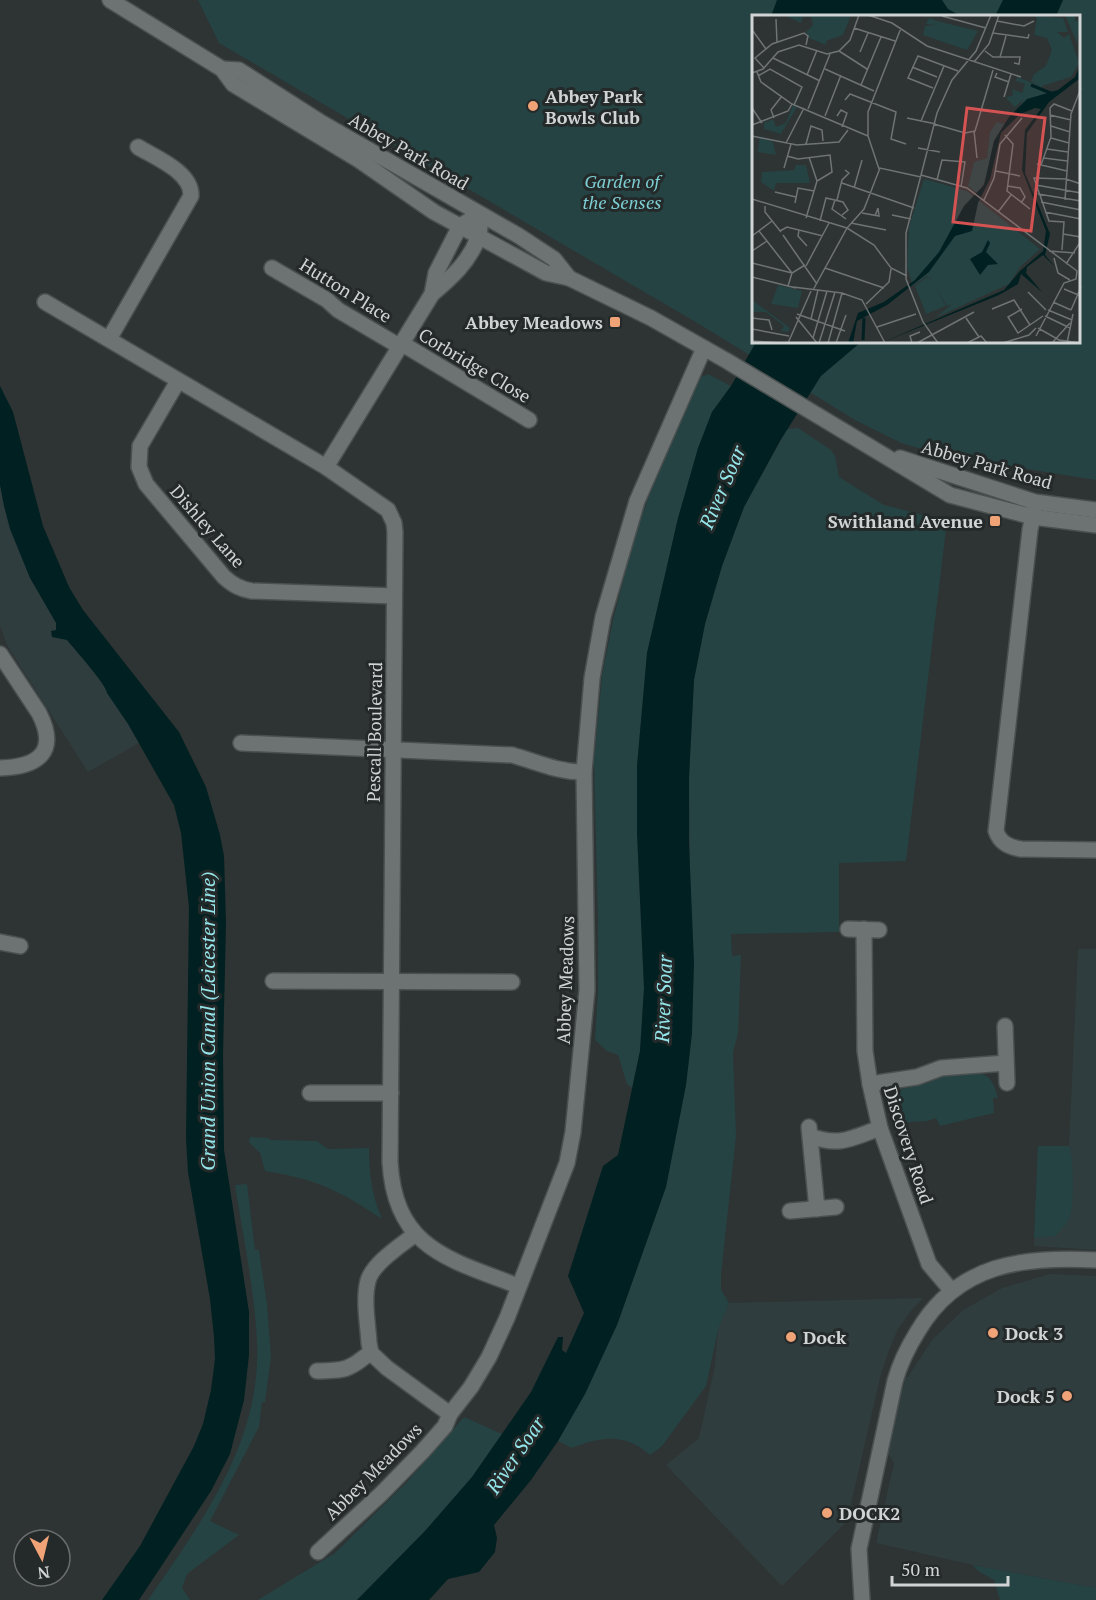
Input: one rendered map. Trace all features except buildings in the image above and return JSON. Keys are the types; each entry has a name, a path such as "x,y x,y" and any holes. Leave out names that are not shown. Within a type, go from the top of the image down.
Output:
{"street":[{"name":"Abbey Park Road","path":"110,0 222,69 233,84 359,160 434,212 546,273 569,278 651,318 727,361 869,448 1034,509 1096,525"},
{"name":"Abbey Park Road","path":"222,69 239,70 322,123 480,214 554,259 569,278"},
{"path":"109,339 191,196 190,186 185,177 138,147"},
{"path":"432,294 436,273 460,226 480,214"},
{"path":"327,467 432,294 457,273 479,237 480,214"},
{"name":"Hutton Place","path":"272,267 327,300 338,310 400,345"},
{"name":"Pescall Boulevard","path":"45,302 327,467 383,505 392,516 394,532 390,1093 392,1186 398,1206 414,1234 443,1256 518,1286"},
{"name":"Corbridge Close","path":"400,345 529,420"},
{"name":"Abbey Meadows","path":"318,1552 381,1494 422,1452 445,1426 450,1414 471,1387 489,1357 507,1318 560,1182 573,1132 587,990 584,772 592,678 603,617 617,562 639,495 704,348"},
{"name":"Dishley Lane","path":"178,381 140,446 139,467 146,484 224,577 242,590 393,596"},
{"name":"Abbey Park Road","path":"1034,509 1096,510"},
{"path":"1034,509 996,831 1002,842 1010,847 1096,850"},
{"path":"0,654 44,722 48,741 41,756 28,765 0,768"},
{"path":"241,743 512,755 554,770 584,772"},
{"name":"Discovery Road","path":"848,929 871,930 865,1051 880,1128 929,1264 951,1290"},
{"path":"0,942 20,946"},
{"path":"273,981 512,982"},
{"path":"1005,1026 1007,1083"},
{"path":"870,1084 917,1077 941,1068 1006,1063"},
{"path":"310,1093 390,1093"},
{"path":"817,1209 809,1132 826,1142 836,1142 880,1128"},
{"path":"790,1211 836,1208"},
{"path":"414,1234 394,1250 373,1272 368,1281 371,1353 387,1368 450,1414"},
{"path":"862,1600 859,1549 899,1367 924,1320 951,1290 987,1270 1049,1259 1096,1260"},
{"path":"317,1371 338,1370 351,1366 371,1353"}],"shaded area":[{"path":"0,479 144,740 88,772 8,647 0,626"},
{"path":"1078,949 1096,949 1096,1250 1034,1246 1038,1146 1069,1146"},
{"path":"1050,1274 1096,1276 1096,1588 973,1565 876,1543 894,1463 888,1453 887,1445 906,1377 932,1340 963,1310 1002,1288"},
{"path":"923,1298 898,1329 889,1350 880,1378 847,1521 782,1586 666,1465 699,1438 715,1366 718,1330 729,1303"}],"green space":[{"name":"Garden of the Senses","path":"198,0 1096,0 1096,480 945,456 901,443 855,420 699,324 219,43"},
{"path":"708,374 731,386 712,412 678,518 647,653 637,766 637,833 644,988 640,1051 632,1088 627,1084 618,1055 607,1051 595,1040 598,923 594,761 602,676 613,620 634,538 649,496 698,382 701,377"},
{"path":"798,428 831,450 835,456 839,477 884,505 947,521 906,861 839,863 839,932 731,934 732,956 741,955 738,1034 733,1052 736,1136 721,1275 721,1289 729,1303 718,1330 706,1386 662,1446 650,1455 631,1443 613,1439 593,1441 572,1448 558,1441 617,1325 666,1187 686,1085 692,1033 689,778 694,680 705,624 722,566 744,507 787,429"},
{"path":"950,1073 975,1073 987,1076 998,1098 993,1098 994,1113 940,1126 936,1118 927,1121 898,1123 894,1097 898,1090 928,1083"},
{"path":"250,1137 269,1138 270,1140 317,1141 328,1149 369,1148 372,1184 382,1219 340,1194 313,1182 265,1171 260,1153 249,1142"},
{"path":"1038,1146 1069,1146 1073,1192 1070,1217 1063,1227 1055,1236 1034,1238"},
{"path":"247,1184 255,1250 259,1250 267,1304 271,1356 259,1427 210,1521 239,1535 187,1574 182,1588 190,1600 148,1600 207,1511 224,1480 249,1415 256,1380 256,1324 235,1185"},
{"path":"464,1417 502,1434 472,1477 425,1531 357,1600 258,1600 335,1553 406,1483"},
{"path":"973,1565 1096,1588 1096,1600 1000,1600 994,1580 978,1571"}],"water":[{"path":"777,0 942,0 948,9 959,15 771,15"},
{"path":"1003,0 1063,0 1056,15 996,15"},
{"name":"River Soar","path":"755,344 859,344 821,376 780,441 744,507 722,566 705,624 694,680 689,778 694,963 692,1033 686,1085 666,1187 617,1325 585,1394 558,1441 531,1480 494,1525 497,1538 495,1552 479,1572 448,1579 429,1600 357,1600 425,1531 472,1477 531,1392 558,1337 563,1337 562,1350 566,1353 584,1313 568,1276 603,1166 618,1155 640,1051 644,988 637,833 637,766 647,653 678,518 698,448 712,412 731,386"},
{"name":"Grand Union Canal (Leicester Line)","path":"0,386 13,412 43,526 69,587 83,610 179,732 206,787 224,856 226,923 223,1055 224,1150 249,1312 249,1355 244,1400 230,1454 211,1491 139,1600 102,1600 140,1546 194,1446 203,1424 215,1359 210,1299 188,1172 186,1139 189,907 181,833 174,805 101,682 67,640 52,637 51,631 56,630 56,623 30,578 10,529 4,506 0,485"}],"place":[{"name":"Abbey Park Bowls Club","path":"533,106"},
{"name":"Abbey Meadows","path":"615,322"},
{"name":"Swithland Avenue","path":"995,521"},
{"name":"Dock 3","path":"993,1333"},
{"name":"Dock","path":"791,1337"},
{"name":"Dock 5","path":"1067,1396"},
{"name":"DOCK2","path":"827,1513"}]}
